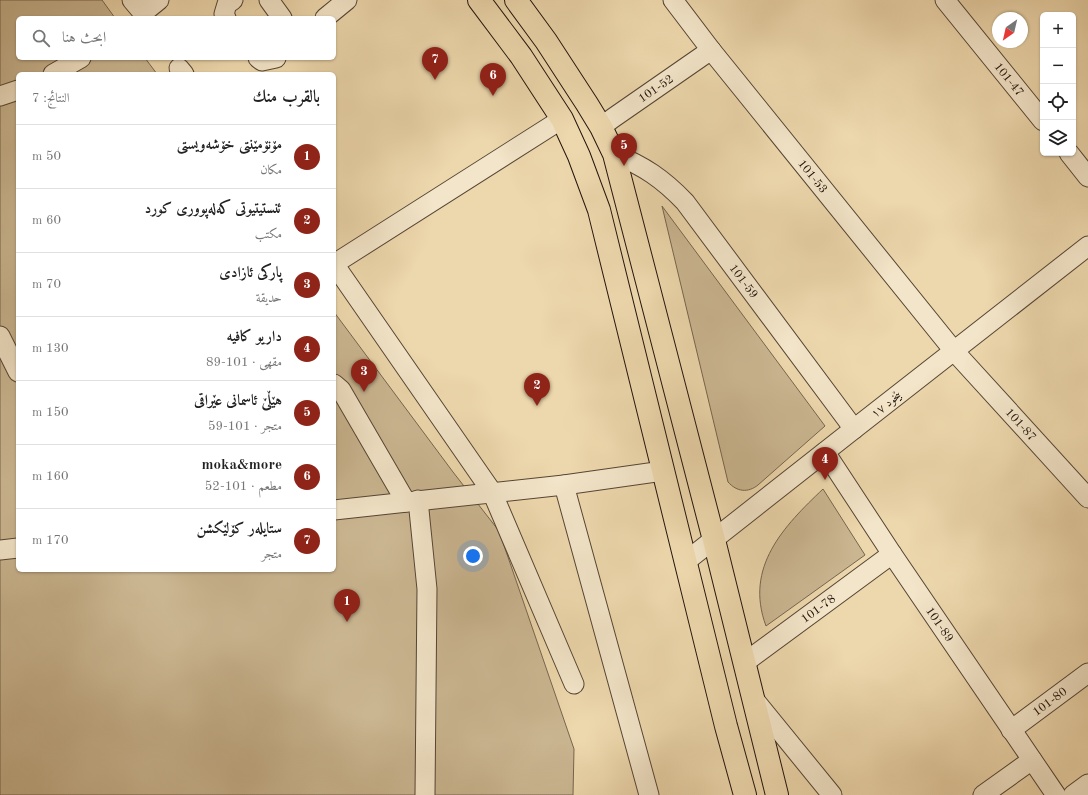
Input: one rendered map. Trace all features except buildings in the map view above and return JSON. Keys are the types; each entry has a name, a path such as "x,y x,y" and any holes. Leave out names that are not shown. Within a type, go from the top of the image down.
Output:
{"main road":[{"path":"478,0 522,56 562,119 579,156 599,210 685,562 744,795"},
{"path":"516,0 546,41 601,127 614,154 714,540 777,795"}],"street":[{"path":"137,10 159,0"},
{"path":"225,16 224,14 227,4 233,0"},
{"path":"269,0 281,16"},
{"name":"101-53","path":"674,0 711,50 954,350"},
{"name":"101-47","path":"945,0 1042,120"},
{"name":"101-52","path":"601,127 711,50"},
{"path":"56,72 78,60"},
{"path":"0,96 16,91"},
{"path":"336,263 562,119"},
{"name":"101-59","path":"614,154 653,173 665,182 685,202 854,429"},
{"path":"1071,156 1088,177"},
{"name":"بێخود ١٧","path":"685,562 1088,246"},
{"path":"336,267 492,492 574,684"},
{"path":"0,336 16,368"},
{"name":"101-87","path":"954,350 1088,498"},
{"path":"336,386 341,390 412,501 427,589 425,795"},
{"name":"101-89","path":"825,452 892,554 1056,795"},
{"path":"336,510 564,485 663,471"},
{"path":"564,485 649,795"},
{"path":"0,550 16,548"},
{"name":"101-78","path":"744,663 892,554"},
{"name":"101-80","path":"1011,730 1088,672"},
{"path":"752,696 832,795"},
{"path":"983,795 1032,760"},
{"path":"1073,795 1088,784"}],"shaded area":[{"path":"0,0 102,0 114,16 16,16 16,60 146,60 156,72 16,72 16,572 336,572 336,315 453,472 499,531 574,749 573,795 0,795"},
{"path":"662,206 825,426 754,488 743,490 735,488 728,482"},
{"path":"823,489 865,555 766,626 761,605 760,585 764,566 782,533 808,503"}],"place":[{"name":"ستایلەر کۆلێکشن","path":"435,80"},
{"name":"moka&more","path":"493,96"},
{"name":"هێڵێ ئاسمانی عێراقی","path":"624,166"},
{"name":"پارکی ئازادی","path":"364,392"},
{"name":"ئنستیتیوتی کەلەپووری کورد","path":"537,406"},
{"name":"داریو کافیە","path":"825,480"},
{"name":"مۆنۆمێنتی خۆشەویستی","path":"347,622"}]}
